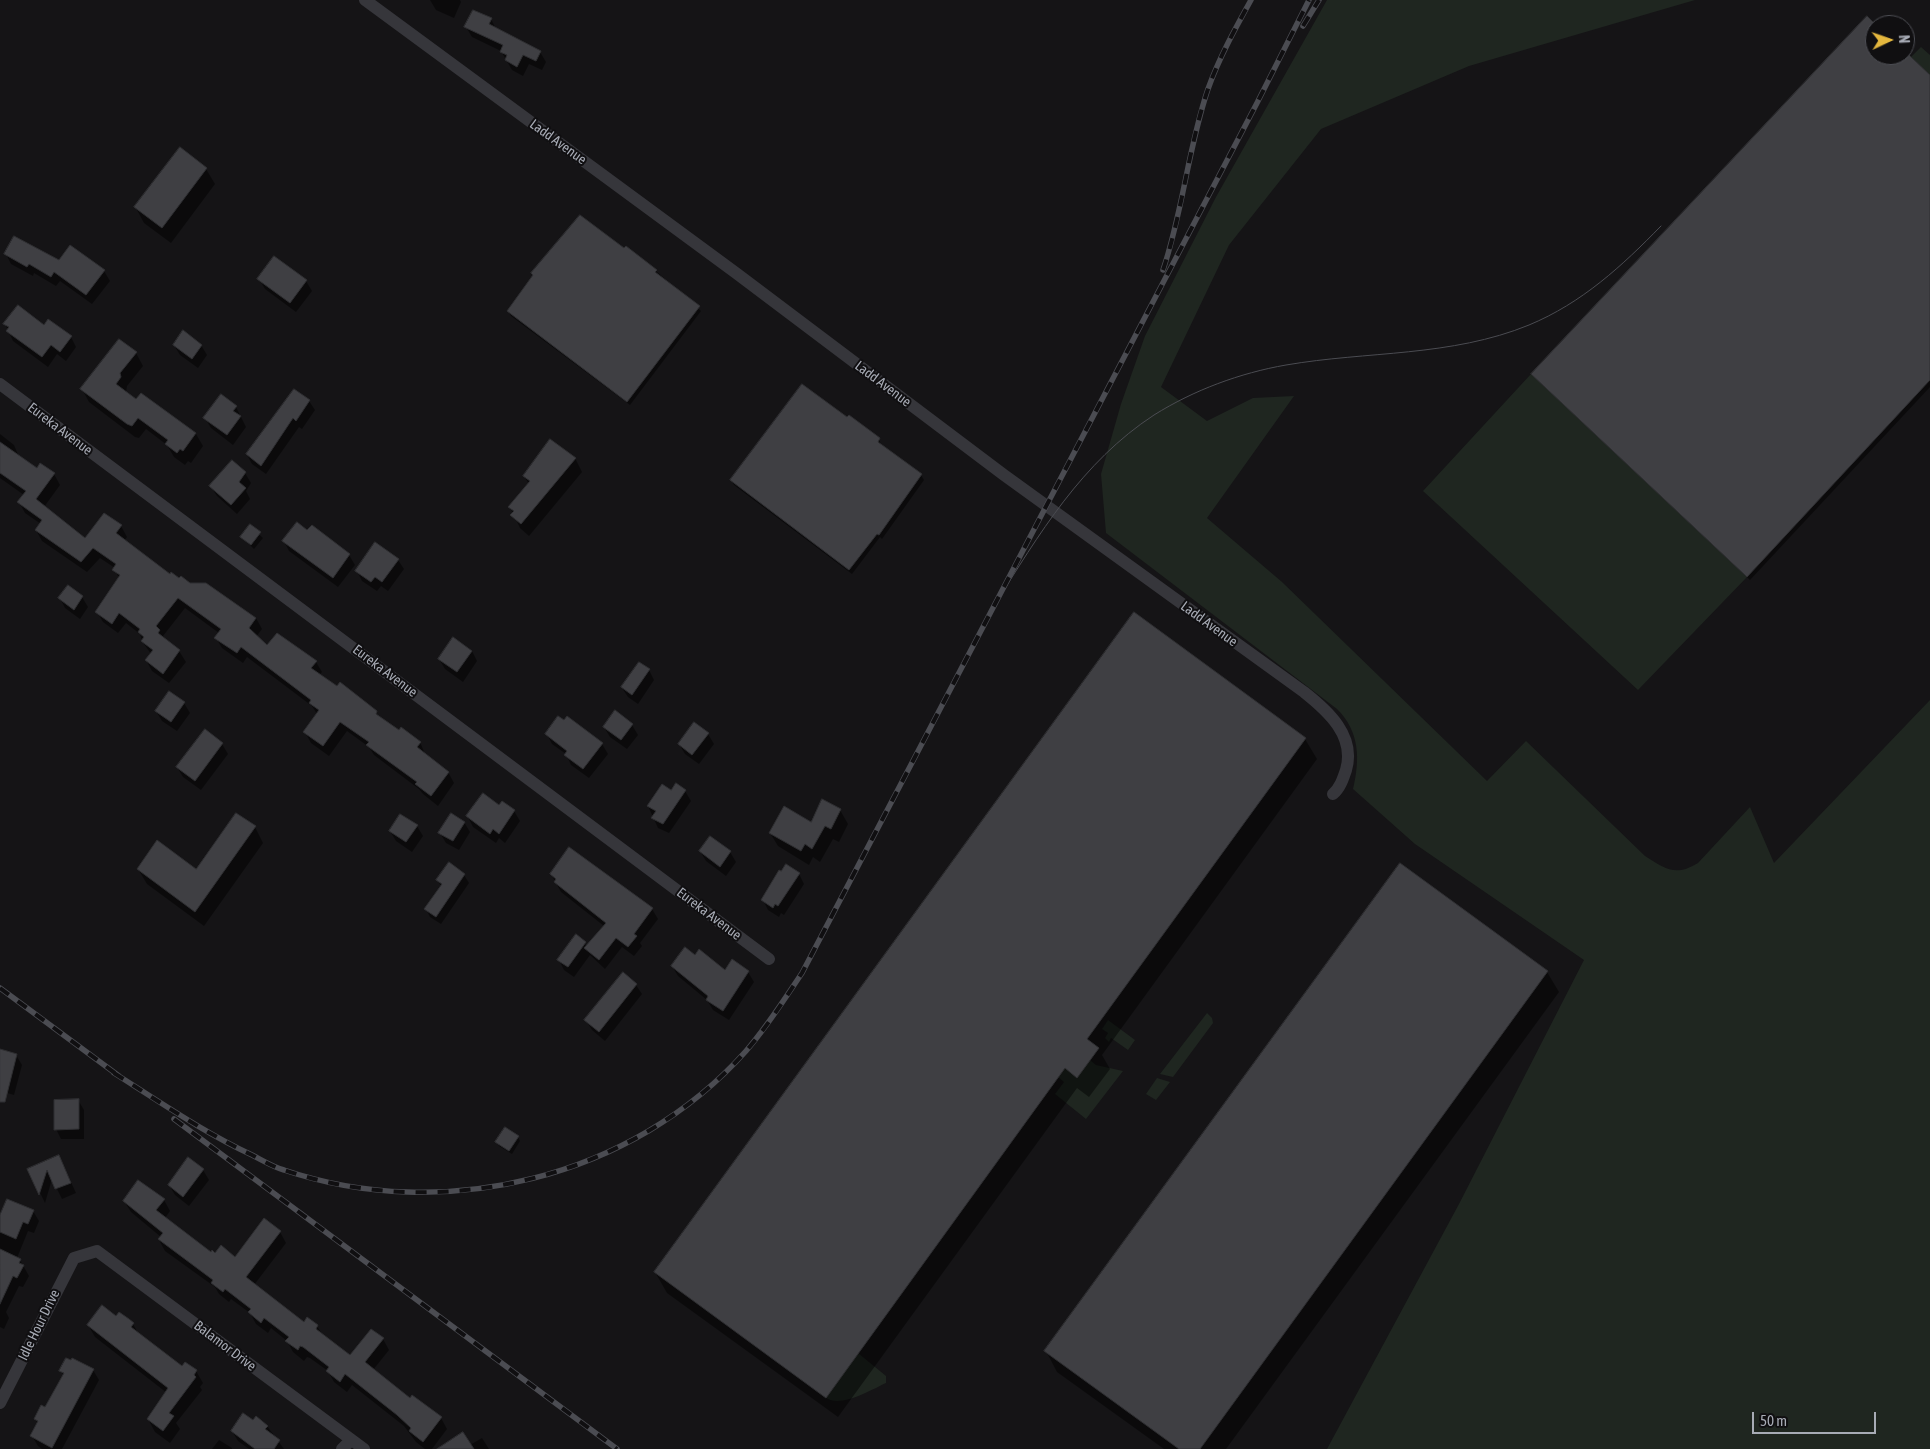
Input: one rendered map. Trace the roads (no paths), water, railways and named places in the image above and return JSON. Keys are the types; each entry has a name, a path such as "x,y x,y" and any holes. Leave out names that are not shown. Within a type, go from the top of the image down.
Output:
{"street":[{"name":"Ladd Avenue","path":"365,0 736,273 1004,475 1304,692 1327,711 1340,728 1345,740 1347,766 1343,780 1333,794"},
{"name":"Eureka Avenue","path":"0,384 769,959"},
{"name":"Balamor Drive","path":"84,1253 97,1251 108,1257 347,1444 364,1449"},
{"name":"Idle Hour Drive","path":"0,1404 64,1273 74,1258 84,1253"}],"tram line":[{"path":"994,606 1045,526 1084,477 1128,434 1169,406 1201,390 1269,368 1470,343 1529,325 1584,295 1616,269 1661,226"}],"railway":[{"path":"1163,270 1176,225 1195,134 1208,89 1222,55 1251,0"},
{"path":"114,1073 199,1127 276,1167 345,1186 408,1192 471,1190 533,1178 592,1159 649,1131 700,1095 754,1042 802,973 1309,0"},
{"path":"1303,26 1319,0"},
{"path":"0,988 119,1076"},
{"path":"174,1119 617,1449"}]}
